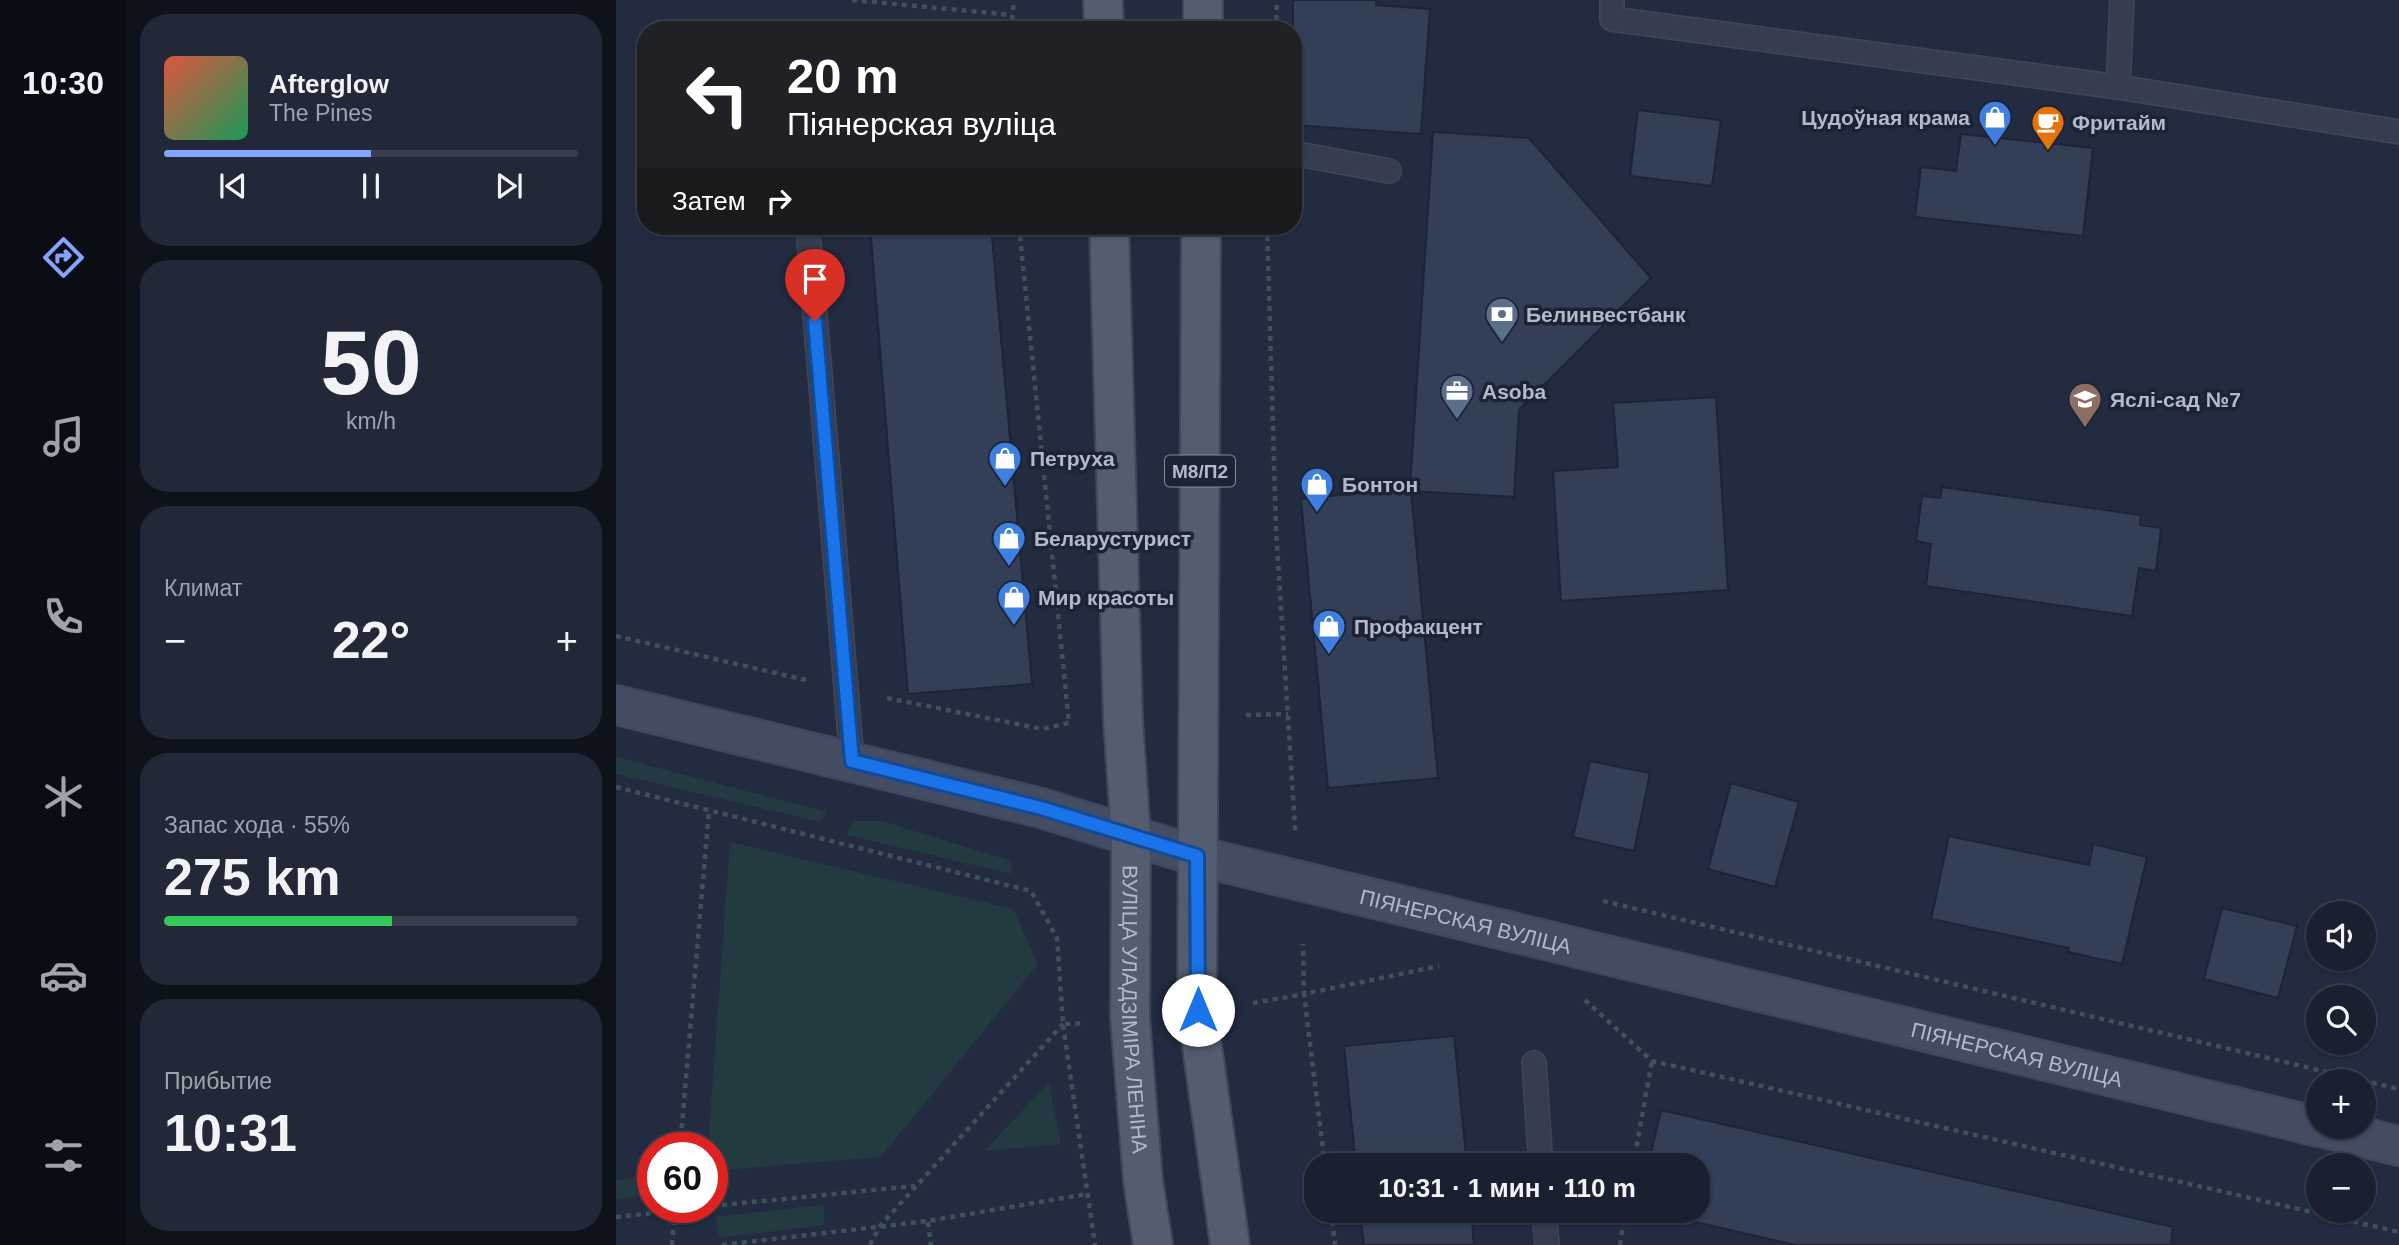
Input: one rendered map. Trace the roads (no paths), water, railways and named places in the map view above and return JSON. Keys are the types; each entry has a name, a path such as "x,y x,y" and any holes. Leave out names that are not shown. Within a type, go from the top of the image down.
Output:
{"main road":[{"path":"1103,0 1104,21"},
{"path":"1203,0 1203,21"},
{"name":"ВУЛІЦА УЛАДЗІМІРА ЛЕНІНА","path":"1109,235 1123,720 1131,837 1130,1018 1143,1181 1153,1245"},
{"name":"М8/П2","path":"1201,235 1198,1010 1230,1245"}],"street":[{"name":"ПІЯНЕРСКАЯ ВУЛІЦА","path":"616,705 1041,808 1197,856 2306,1124"},
{"name":"ПІЯНЕРСКАЯ ВУЛІЦА","path":"2370,1139 2399,1146"}],"lane":[{"path":"1612,0 1612,19 2118,87 2399,132"},
{"path":"2118,87 2122,0"},
{"path":"1302,155 1389,171"},
{"path":"809,242 852,761"},
{"path":"1534,1063 1540,1153"},
{"path":"1545,1223 1547,1245"}],"place":[{"name":"Цудоўная крама","path":"1995,147"},
{"name":"Фритайм","path":"2048,152"},
{"name":"Белинвестбанк","path":"1502,344"},
{"name":"Asoba","path":"1457,421"},
{"name":"Яслі-сад №7","path":"2085,429"},
{"name":"Петруха","path":"1005,488"},
{"name":"Бонтон","path":"1317,514"},
{"name":"Беларустурист","path":"1009,568"},
{"name":"Мир красоты","path":"1014,627"},
{"name":"Профакцент","path":"1329,656"}]}
